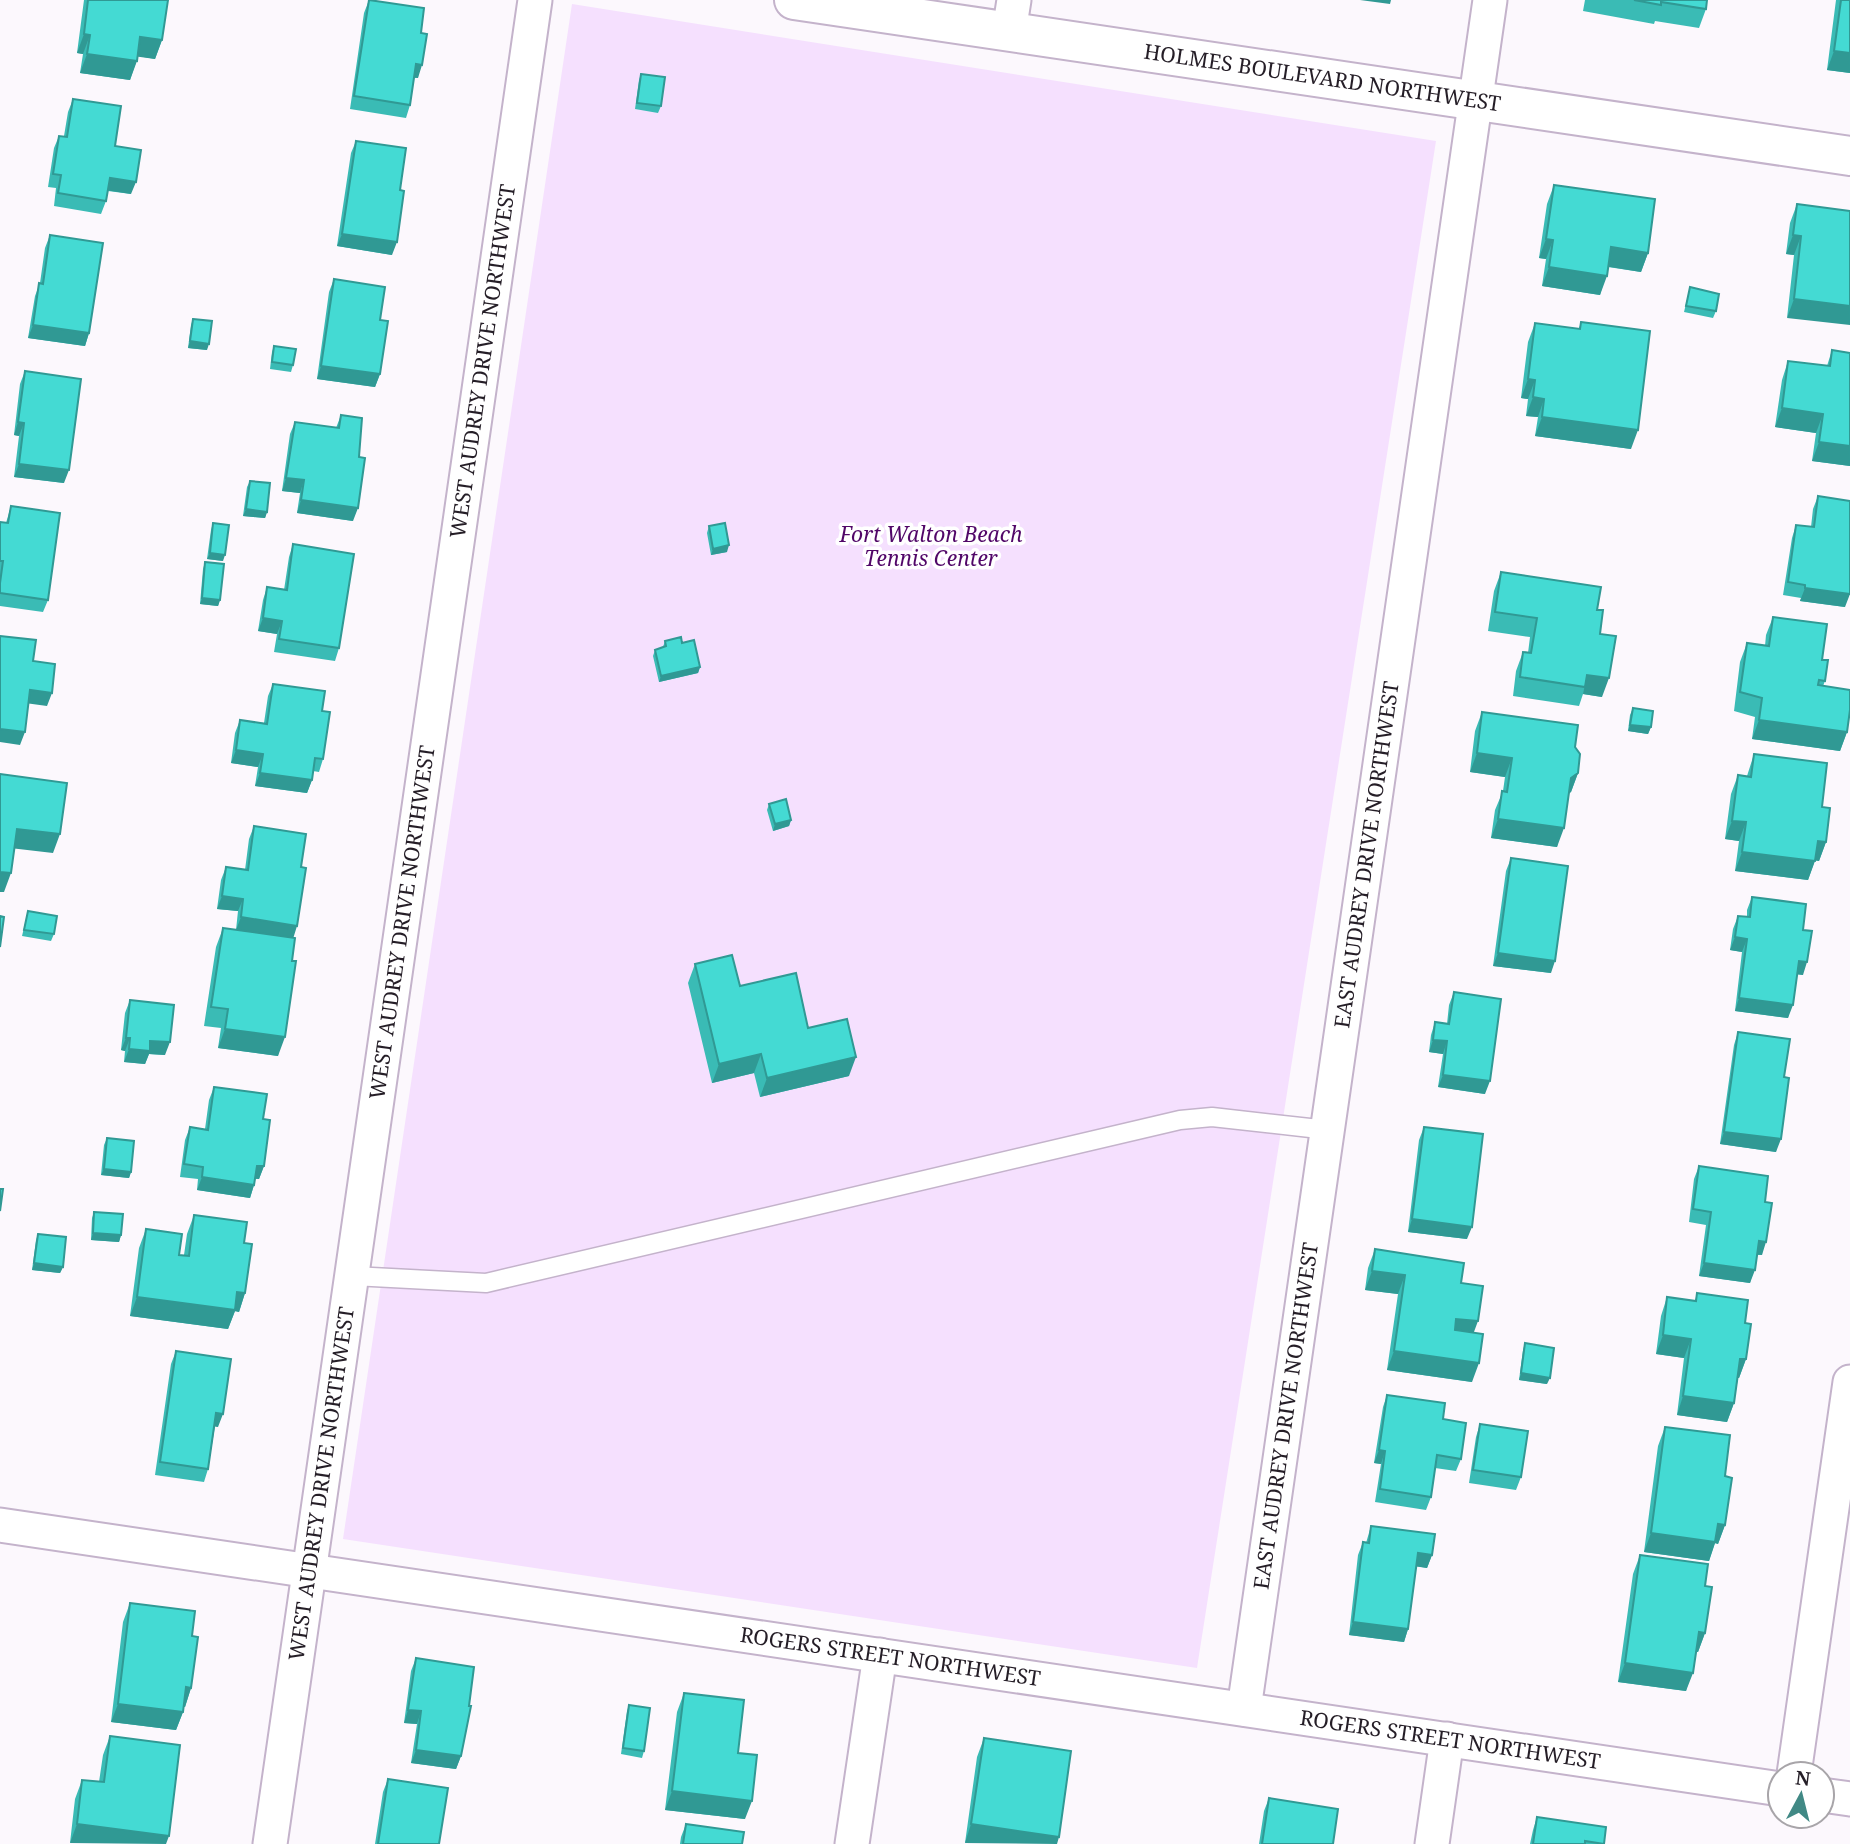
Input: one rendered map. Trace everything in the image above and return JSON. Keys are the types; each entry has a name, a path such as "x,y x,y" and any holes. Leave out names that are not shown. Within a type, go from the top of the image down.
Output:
{"street":[{"name":"WEST AUDREY DRIVE NORTHWEST","path":"270,1844 535,0"},
{"name":"HOLMES BOULEVARD NORTHWEST","path":"794,0 1011,16 1476,101 1850,156"},
{"name":"EAST AUDREY DRIVE NORTHWEST","path":"1244,1709 1490,0"},
{"path":"1796,1760 1850,1382"},
{"name":"ROGERS STREET NORTHWEST","path":"0,1525 1766,1787"},
{"path":"852,1844 880,1655"},
{"path":"1432,1844 1447,1740"}],"lane":[{"path":"353,1276 486,1283 1180,1120 1212,1117 1328,1130"}],"green space":[{"name":"Fort Walton Beach Tennis Center","path":"572,4 1436,141 1197,1668 343,1539"}],"building":[{"path":"88,0 168,0 162,40 140,37 137,61 87,54 90,35 84,34"},
{"path":"369,0 424,8 421,33 427,34 422,65 416,64 410,105 354,96"},
{"path":"1634,0 1707,0 1706,9"},
{"path":"1841,0 1850,0 1850,53 1834,51"},
{"path":"641,74 665,77 661,106 637,103"},
{"path":"73,99 121,106 115,146 141,150 136,182 110,178 106,201 58,193 61,175 53,174 59,136 67,137"},
{"path":"356,141 406,148 400,190 404,191 397,242 342,234"},
{"path":"1554,185 1655,199 1648,253 1611,247 1607,276 1549,267 1553,240 1546,239"},
{"path":"1797,204 1850,211 1850,306 1794,299 1801,236 1793,235"},
{"path":"50,235 103,243 89,333 33,325 39,283 43,284"},
{"path":"334,279 385,287 380,320 388,321 380,374 321,366"},
{"path":"1690,287 1719,294 1716,311 1686,306"},
{"path":"193,319 212,321 209,344 190,341"},
{"path":"1581,322 1650,331 1638,430 1542,417 1544,399 1533,397 1535,380 1528,379 1535,323 1580,329"},
{"path":"274,346 296,349 293,365 272,362"},
{"path":"1832,350 1850,353 1850,446 1819,442 1823,414 1782,408 1788,361 1830,366"},
{"path":"25,371 81,379 69,470 19,464 24,423 18,422"},
{"path":"341,415 362,418 359,457 365,458 358,508 301,500 304,480 286,478 295,422 339,428"},
{"path":"250,481 270,483 267,512 246,509"},
{"path":"1818,496 1850,501 1850,594 1805,588 1805,585 1788,582 1796,525 1814,527"},
{"path":"11,506 60,513 48,600 0,593 3,561 0,561 0,522 8,523"},
{"path":"213,523 229,525 225,555 210,553"},
{"path":"725,523 729,545 713,549 709,526"},
{"path":"293,544 354,554 339,648 279,639 282,621 263,618 267,587 287,590"},
{"path":"205,562 224,564 220,600 202,598"},
{"path":"1501,572 1601,587 1597,610 1603,610 1600,634 1616,636 1609,678 1587,675 1585,687 1520,677 1523,652 1531,653 1537,618 1495,612"},
{"path":"1773,617 1827,624 1822,660 1828,660 1825,681 1819,680 1818,685 1850,690 1847,732 1759,720 1762,698 1740,692 1747,643 1769,646"},
{"path":"0,636 36,640 33,661 55,664 52,693 30,690 25,732 0,729"},
{"path":"681,637 682,643 694,640 700,667 661,676 655,650 666,646 665,641"},
{"path":"273,684 325,691 322,711 330,712 323,759 315,758 312,780 260,773 263,754 236,750 240,720 267,724"},
{"path":"1633,708 1653,711 1651,727 1630,725"},
{"path":"1482,712 1578,725 1575,747 1580,754 1578,773 1571,778 1564,828 1498,819 1502,791 1507,792 1512,758 1477,753"},
{"path":"1754,754 1827,763 1822,807 1830,808 1826,842 1818,841 1815,861 1742,852 1746,822 1732,821 1738,775 1751,777"},
{"path":"0,774 67,783 60,834 17,829 11,873 0,872"},
{"path":"786,799 791,820 775,824 769,804"},
{"path":"254,826 306,834 301,867 306,868 297,926 241,917 243,899 222,896 226,867 248,870"},
{"path":"1511,858 1568,866 1555,961 1498,953"},
{"path":"1752,897 1806,904 1803,930 1812,931 1807,962 1799,961 1793,1005 1739,998 1747,939 1735,937 1738,916 1750,917"},
{"path":"28,911 57,916 54,934 24,930"},
{"path":"0,916 4,917 0,947"},
{"path":"223,928 295,938 292,961 296,961 285,1037 225,1029 228,1009 211,1007"},
{"path":"732,955 740,986 796,973 808,1028 847,1019 856,1057 767,1078 761,1054 719,1064 695,964"},
{"path":"1454,992 1501,999 1490,1081 1443,1075 1447,1041 1433,1040 1435,1022 1449,1024"},
{"path":"130,1000 174,1005 170,1042 150,1041 150,1051 129,1049 130,1038 126,1038"},
{"path":"1738,1032 1790,1039 1784,1077 1789,1078 1781,1139 1724,1132"},
{"path":"214,1087 267,1094 263,1119 270,1120 264,1166 257,1166 254,1185 202,1177 203,1167 184,1164 190,1127 208,1130"},
{"path":"1424,1127 1483,1134 1472,1227 1412,1219"},
{"path":"107,1138 134,1141 131,1172 104,1169"},
{"path":"1699,1166 1768,1176 1765,1202 1772,1203 1766,1242 1759,1241 1755,1270 1704,1263 1711,1212 1693,1209"},
{"path":"0,1189 3,1189 0,1211"},
{"path":"94,1212 123,1214 121,1235 93,1233"},
{"path":"194,1215 247,1222 244,1243 252,1244 245,1293 237,1292 235,1310 137,1297 146,1229 182,1234 179,1255 189,1256"},
{"path":"38,1234 66,1237 63,1267 34,1263"},
{"path":"1375,1249 1464,1263 1461,1283 1483,1286 1478,1321 1456,1319 1455,1330 1483,1334 1479,1363 1394,1351 1405,1275 1372,1271"},
{"path":"1697,1293 1748,1300 1745,1323 1751,1324 1746,1359 1740,1359 1734,1403 1683,1396 1691,1339 1663,1335 1667,1297 1696,1301"},
{"path":"1525,1343 1554,1348 1550,1378 1521,1373"},
{"path":"176,1351 231,1359 223,1414 216,1413 208,1469 160,1462"},
{"path":"1387,1395 1445,1403 1443,1419 1466,1423 1461,1459 1437,1455 1431,1497 1380,1489 1385,1451 1379,1450"},
{"path":"1480,1424 1528,1431 1521,1477 1473,1470"},
{"path":"1665,1427 1730,1435 1725,1476 1732,1478 1725,1525 1718,1524 1715,1542 1651,1533"},
{"path":"1371,1526 1435,1534 1432,1555 1418,1553 1408,1629 1353,1622 1363,1542 1369,1543"},
{"path":"1640,1555 1708,1564 1705,1586 1712,1587 1705,1633 1699,1632 1693,1673 1625,1663"},
{"path":"130,1603 195,1611 192,1636 198,1637 191,1688 186,1687 183,1712 118,1704"},
{"path":"416,1658 474,1667 471,1706 461,1756 416,1750 421,1711 408,1710"},
{"path":"684,1693 744,1700 738,1753 757,1755 752,1801 672,1791"},
{"path":"629,1705 650,1708 644,1751 623,1748"},
{"path":"110,1736 180,1745 169,1836 77,1824 82,1780 104,1782"},
{"path":"984,1738 1071,1751 1059,1837 971,1824"},
{"path":"388,1779 448,1788 439,1844 378,1844"},
{"path":"1269,1798 1338,1809 1333,1844 1262,1844"},
{"path":"1537,1817 1606,1827 1604,1844 1585,1841 1585,1844 1533,1844"},
{"path":"686,1824 744,1832 742,1844 683,1844"}]}
